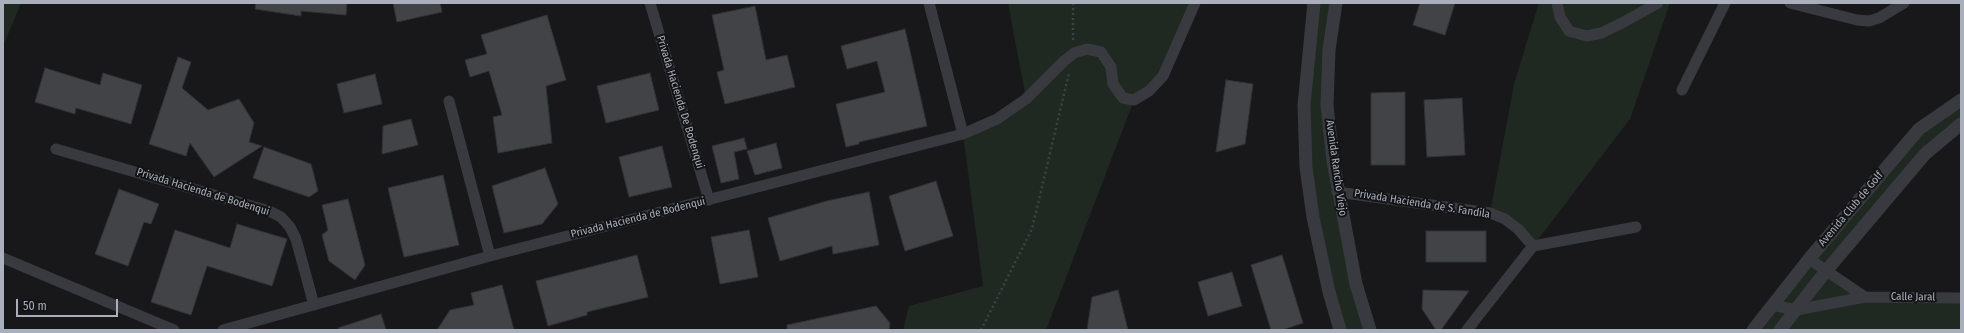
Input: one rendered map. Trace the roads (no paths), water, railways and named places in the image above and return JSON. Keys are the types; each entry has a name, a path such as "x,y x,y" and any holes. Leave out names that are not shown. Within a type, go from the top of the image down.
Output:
{"street":[{"name":"Privada Hacienda De Bodenqui","path":"650,3 709,200"},
{"path":"929,3 963,134"},
{"name":"Privada Hacienda de Bodenqui","path":"223,330 490,256 963,134 997,119 1026,99 1074,54 1087,49 1101,52 1111,67 1113,84 1116,89 1123,98 1134,100 1149,91 1163,76 1195,3"},
{"path":"1314,3 1304,105 1306,167 1321,254 1329,292 1340,330"},
{"name":"Avenida Rancho Viejo","path":"1336,3 1329,50 1327,105 1337,192 1356,284 1370,330"},
{"path":"1557,3 1560,17 1569,31 1586,36 1601,32 1622,23 1658,3"},
{"path":"1682,90 1725,3"},
{"path":"1790,3 1857,20 1869,21 1879,18 1904,3"},
{"name":"Avenida Club de Golf","path":"1753,330 1809,259 1919,129 1961,100"},
{"path":"450,101 490,256"},
{"name":"Avenida Club de Golf","path":"1780,330 1826,271 1925,154 1961,124"},
{"name":"Privada Hacienda de Bodenqui","path":"56,149 269,211 281,217 290,227 296,239 314,305"},
{"name":"Privada Hacienda de S. Fandila","path":"1337,192 1490,213 1505,219 1518,229 1533,246"},
{"path":"1467,330 1533,246 1636,227"},
{"path":"3,258 174,330"},
{"path":"1809,259 1865,297"},
{"name":"Calle Jaral","path":"1772,305 1796,310 1865,297 1961,298"}]}
